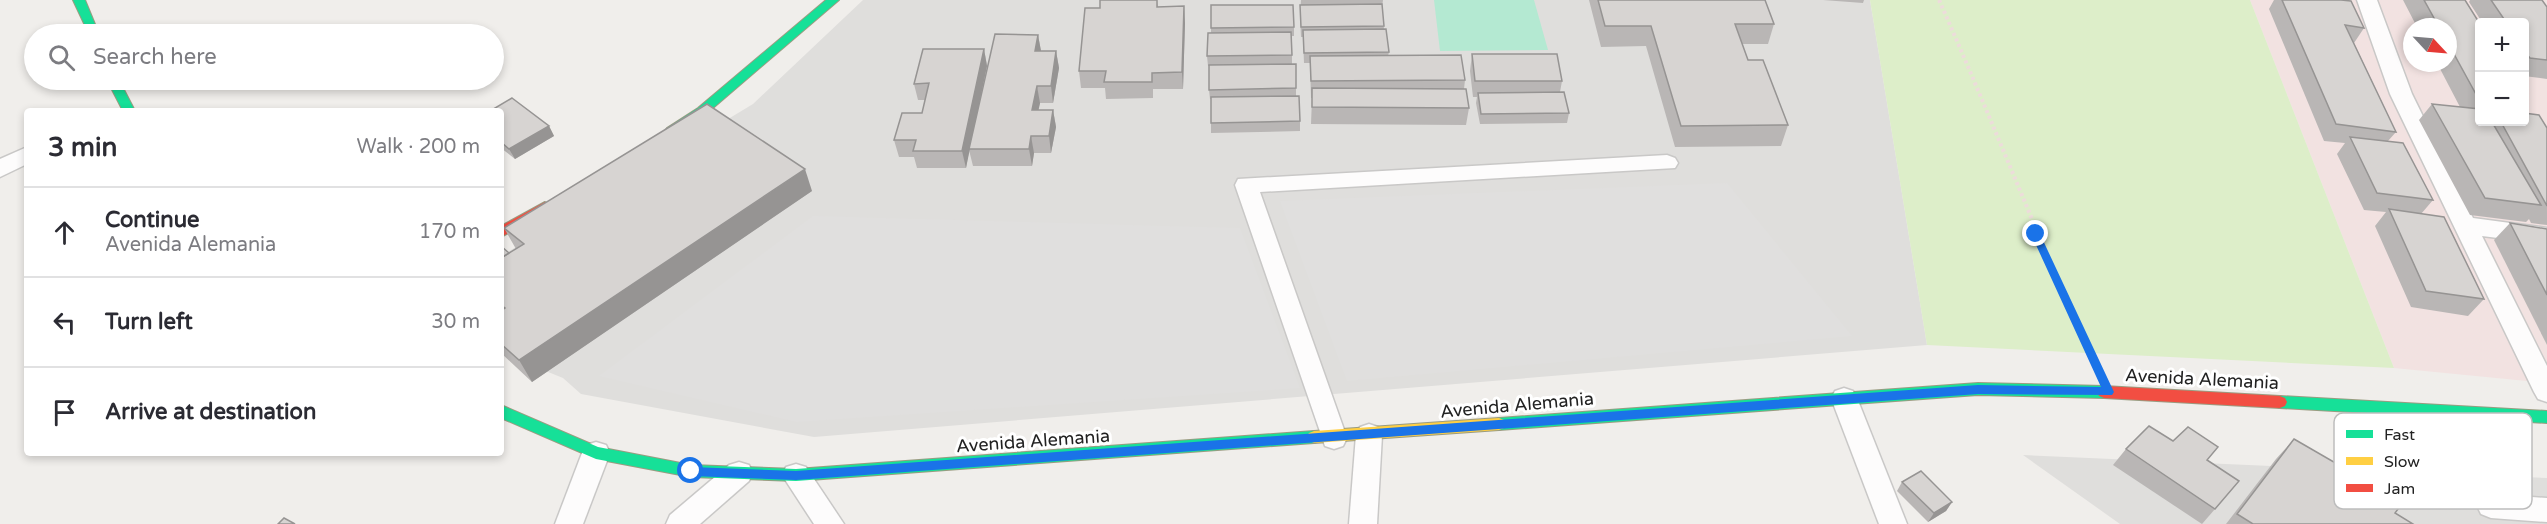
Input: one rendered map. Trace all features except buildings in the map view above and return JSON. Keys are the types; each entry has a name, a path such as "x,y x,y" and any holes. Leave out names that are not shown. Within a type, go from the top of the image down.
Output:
{"street":[{"path":"80,0 90,24"},
{"path":"663,137 702,111 833,0"},
{"path":"116,90 122,108"},
{"path":"504,230 562,197"},
{"name":"Avenida Alemania","path":"504,412 596,453 691,471 796,475 1334,438 1978,389 2108,392 2477,413"},
{"name":"Avenida Alemania","path":"2532,416 2547,417"}],"lane":[{"path":"2367,0 2401,94 2547,392"},
{"path":"0,169 24,157"},
{"path":"1334,438 1246,184 1667,163"},
{"path":"2465,225 2547,236"},
{"path":"1844,398 1893,524"},
{"path":"1363,524 1369,435"},
{"path":"569,524 596,453"},
{"path":"680,524 739,473"},
{"path":"796,475 830,524"},
{"path":"2532,509 2547,510"}],"path":[{"path":"1939,0 1982,97 2036,234 2108,392"}],"shaded area":[{"path":"863,0 1870,0 1927,345 814,437 581,394 563,378 504,354 504,254 753,104"},
{"path":"2250,0 2547,0 2547,383 2394,368"},
{"path":"1727,183 1852,336 1347,381 1280,201"},
{"path":"813,216 1240,228 1300,388 796,422 599,376"},
{"path":"2023,455 2334,469 2334,509 2532,509 2532,477 2547,478 2547,524 2120,524"}],"green space":[{"path":"1434,0 1534,0 1548,50 1440,51"},
{"path":"1870,0 2250,0 2394,368 1927,345"}],"traffic: fast":[{"path":"79,0 90,24"},
{"path":"671,131 702,111 833,0"},
{"path":"118,90 127,108"},
{"path":"1499,424 1978,389 2104,392"},
{"path":"2280,402 2476,413"},
{"path":"504,412 596,453 691,471 796,475 1314,437"},
{"path":"2532,416 2547,417"}],"traffic: slow":[{"path":"1314,437 1499,424"}],"traffic: jam":[{"path":"504,230 545,207"},
{"path":"2104,392 2280,402"}],"route":[{"path":"691,471 796,475 1334,438 1779,402 1978,389 2108,392 2036,234"}]}
